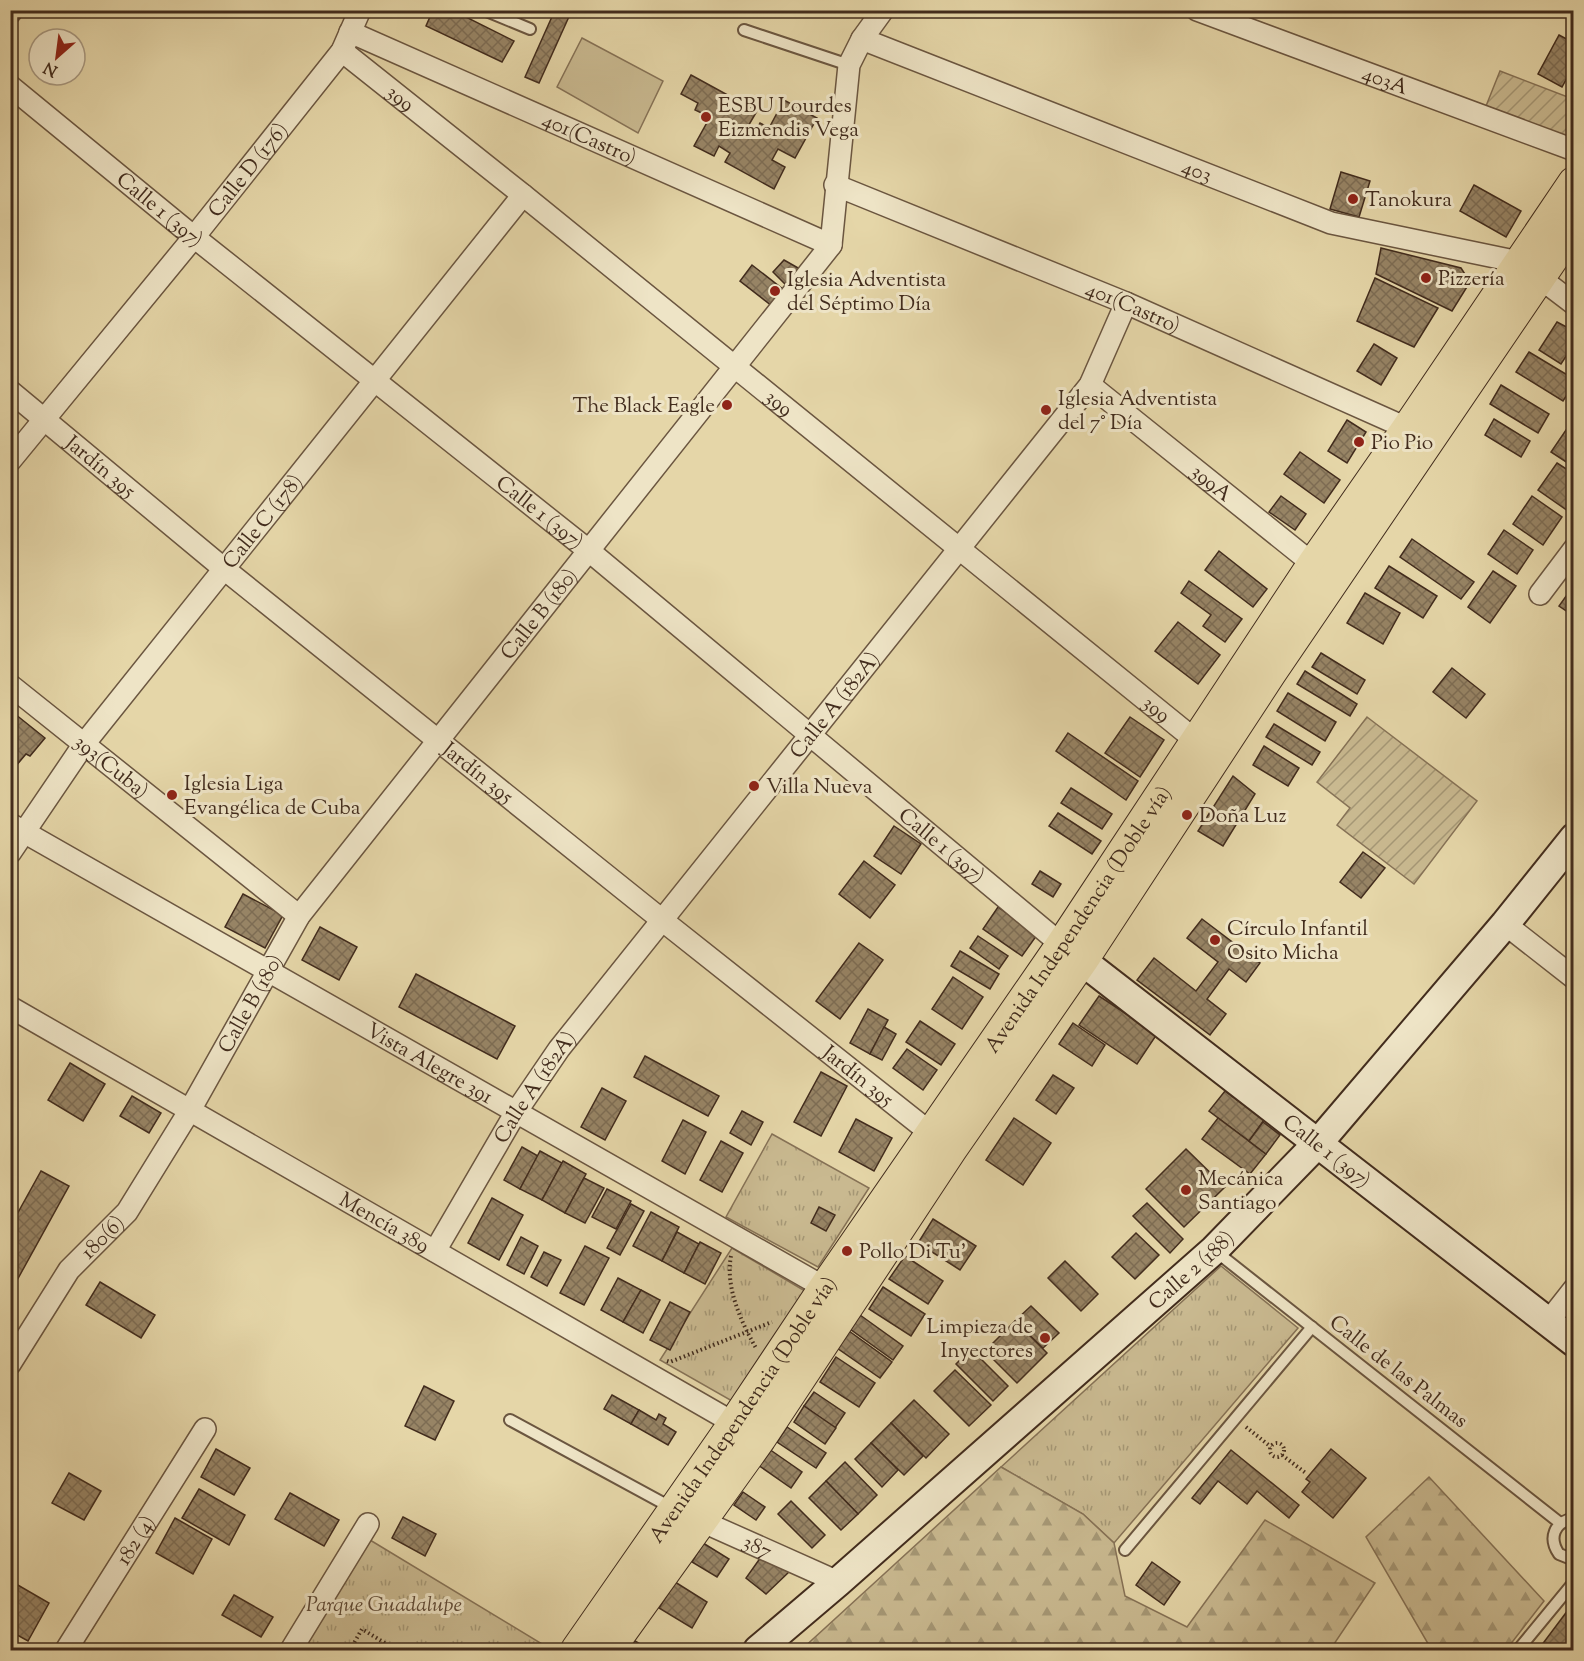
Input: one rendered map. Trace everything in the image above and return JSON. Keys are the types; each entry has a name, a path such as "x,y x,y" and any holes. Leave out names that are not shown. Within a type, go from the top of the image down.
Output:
{"main road":[{"name":"Avenida Independencia (Doble vía)","path":"608,1650 688,1516 1072,953 1323,572 1529,270 1574,183"},
{"name":"Avenida Independencia (Doble vía)","path":"1529,270 1574,226"},
{"name":"Calle 2 (188)","path":"758,1650 1214,1250 1318,1142 1505,924 1574,838"},
{"name":"Calle 1 (397)","path":"1072,953 1574,1342"},
{"name":"Avenida Independencia (Doble vía)","path":"748,1430 767,1377 837,1295"},
{"name":"Avenida Independencia (Doble vía)","path":"556,1649 688,1516"}],"street":[{"name":"Calle D (176)","path":"10,461 194,237 346,42 360,10"},
{"path":"831,245 835,185 849,65 862,39 883,10"},
{"name":"403A","path":"1197,10 1574,150"},
{"name":"403","path":"862,39 1331,223 1529,270"},
{"name":"399","path":"346,42 523,195 1207,749"},
{"name":"401(Castro)","path":"346,42 831,245"},
{"name":"Calle 1 (397)","path":"10,86 373,381 588,550 1072,953"},
{"name":"401(Castro)","path":"835,185 1126,303 1417,435"},
{"name":"Calle C (178)","path":"10,853 17,827 523,195"},
{"name":"Calle B (180)","path":"190,1110 298,916 831,245"},
{"path":"1529,270 1574,304"},
{"name":"Calle A (182A)","path":"435,1251 516,1112 559,1048 1090,385 1126,303"},
{"name":"399A","path":"1090,385 1323,572"},
{"name":"Jardín 395","path":"10,391 224,568 942,1142"},
{"path":"1539,594 1574,549"},
{"name":"393(Cuba)","path":"10,685 298,916"},
{"name":"Vista Alegre 391","path":"17,827 837,1295"},
{"path":"1505,924 1574,978"},
{"name":"Mencía 389","path":"10,1007 748,1430"},
{"name":"180(6)","path":"10,1364 69,1270 127,1212 190,1110"},
{"path":"1548,1322 1574,1289"},
{"name":"182 (4)","path":"66,1650 205,1429"},
{"name":"387","path":"688,1516 838,1582"},
{"path":"291,1650 368,1524"}],"lane":[{"path":"484,10 530,29"},
{"path":"744,30 849,65"},
{"name":"Calle de las Palmas","path":"1214,1250 1560,1523"},
{"path":"1125,1550 1312,1327"},
{"path":"510,1420 688,1516"},
{"path":"1574,1518 1560,1523 1553,1535 1555,1548 1565,1558 1574,1560"},
{"path":"1518,1650 1574,1582"}],"path":[{"path":"732,1235 729,1281 747,1331 762,1357 767,1377"},
{"path":"644,1371 660,1360 670,1362 779,1320"},
{"path":"1236,1418 1271,1447 1270,1451 1274,1457 1282,1455 1307,1473"},
{"path":"1271,1447 1274,1444 1281,1444 1284,1450 1282,1455"},
{"path":"350,1650 362,1629 396,1650"}],"green space":[{"path":"582,38 663,81 638,133 557,87"},
{"path":"1500,71 1573,99 1573,140 1486,106"},
{"path":"1367,717 1477,801 1414,884 1337,825 1350,808 1317,782"},
{"path":"772,1134 869,1188 818,1267 726,1217"},
{"path":"732,1248 805,1291 739,1405 660,1360"},
{"path":"1221,1266 1298,1328 1114,1543 1083,1514 1001,1467"},
{"path":"1001,1467 1083,1514 1114,1543 1125,1596 1187,1627 1265,1520 1375,1583 1330,1650 801,1650"},
{"path":"1429,1477 1544,1601 1506,1650 1428,1650 1430,1647 1366,1537"},
{"name":"Parque Guadalupe","path":"370,1540 547,1647 545,1650 301,1650"}],"building":[{"path":"433,10 452,10 514,41 502,62 426,26"},
{"path":"555,10 572,10 539,83 525,77"},
{"path":"1559,35 1574,43 1574,65 1562,87 1538,74"},
{"path":"691,75 757,111 747,128 755,132 760,123 769,128 784,100 817,118 795,158 778,149 772,160 785,167 774,189 725,162 730,153 719,146 714,156 694,146 710,117 695,110 698,103 681,94"},
{"path":"1341,172 1370,181 1359,217 1330,209"},
{"path":"1474,185 1521,211 1506,237 1460,211"},
{"name":"Pizzería","path":"1381,248 1461,268 1470,282 1452,311 1376,274"},
{"path":"784,260 800,269 788,287 773,272"},
{"path":"752,265 784,290 772,306 740,281"},
{"path":"1375,278 1438,308 1414,347 1357,321"},
{"path":"1557,322 1574,331 1574,344 1561,364 1539,350"},
{"path":"1374,344 1397,358 1381,385 1357,371"},
{"path":"1529,352 1574,379 1574,384 1563,401 1516,372"},
{"path":"1501,385 1549,414 1538,433 1490,404"},
{"path":"1494,419 1530,441 1521,457 1485,435"},
{"path":"1347,420 1366,432 1347,463 1328,451"},
{"path":"1566,430 1574,435 1574,467 1551,452"},
{"path":"1300,452 1340,480 1324,503 1284,474"},
{"path":"1557,463 1574,474 1574,503 1568,511 1538,490"},
{"path":"1281,496 1306,514 1295,530 1269,512"},
{"path":"1532,496 1562,517 1543,545 1513,524"},
{"path":"1504,530 1533,550 1517,574 1488,554"},
{"path":"1412,539 1474,582 1461,599 1400,557"},
{"path":"1219,551 1267,589 1253,607 1205,570"},
{"path":"1389,566 1437,596 1423,618 1375,588"},
{"path":"1493,571 1516,586 1490,623 1468,607"},
{"path":"1189,581 1242,619 1225,642 1203,626 1211,615 1181,593"},
{"path":"1574,585 1574,616 1559,606"},
{"path":"1365,593 1400,613 1383,644 1347,623"},
{"path":"1178,622 1220,655 1198,684 1155,651"},
{"path":"1321,653 1365,680 1357,694 1312,667"},
{"path":"1452,668 1485,694 1466,718 1433,692"},
{"path":"1305,671 1357,704 1350,716 1297,684"},
{"path":"1288,693 1336,722 1325,741 1277,711"},
{"path":"10,710 45,738 30,756 26,754 10,773"},
{"path":"1130,717 1164,740 1140,777 1105,753"},
{"path":"1274,724 1320,752 1312,765 1266,737"},
{"path":"1068,733 1138,781 1126,800 1056,751"},
{"path":"1264,746 1299,768 1288,786 1253,765"},
{"path":"1233,776 1255,794 1223,846 1198,831"},
{"path":"1071,788 1112,814 1102,829 1061,803"},
{"path":"1058,813 1101,841 1092,854 1049,826"},
{"path":"894,826 921,844 901,874 874,856"},
{"path":"1363,852 1385,868 1361,898 1340,882"},
{"path":"864,861 895,885 870,918 839,894"},
{"path":"1040,871 1061,884 1053,897 1032,884"},
{"path":"243,894 283,915 265,948 225,927"},
{"path":"998,907 1037,935 1022,956 983,929"},
{"path":"1202,919 1260,963 1246,982 1229,969 1207,999 1226,1014 1210,1035 1137,980 1154,958 1196,991 1218,962 1187,938"},
{"path":"320,927 357,947 339,980 302,960"},
{"path":"978,936 1008,956 999,969 970,948"},
{"path":"859,943 883,960 840,1019 816,1001"},
{"path":"960,951 999,974 990,989 951,966"},
{"path":"416,974 515,1026 497,1059 399,1007"},
{"path":"953,977 983,997 962,1029 932,1009"},
{"path":"1099,996 1157,1034 1137,1064 1079,1025"},
{"path":"868,1009 888,1020 870,1054 850,1043"},
{"path":"920,1021 955,1044 941,1065 906,1042"},
{"path":"1073,1023 1105,1045 1092,1066 1059,1044"},
{"path":"884,1027 896,1034 882,1060 870,1054"},
{"path":"907,1049 937,1070 923,1090 893,1068"},
{"path":"645,1056 719,1096 708,1116 634,1077"},
{"path":"70,1063 105,1084 83,1121 48,1100"},
{"path":"821,1072 847,1086 821,1136 794,1122"},
{"path":"1053,1075 1074,1088 1056,1114 1036,1100"},
{"path":"602,1088 626,1101 605,1140 581,1127"},
{"path":"1225,1091 1264,1120 1249,1141 1209,1111"},
{"path":"132,1096 161,1113 149,1133 120,1116"},
{"path":"742,1111 763,1122 751,1145 730,1133"},
{"path":"1014,1118 1051,1143 1023,1185 986,1160"},
{"path":"1218,1118 1266,1154 1250,1174 1202,1139"},
{"path":"856,1119 892,1138 874,1171 839,1152"},
{"path":"683,1120 706,1132 685,1174 662,1161"},
{"path":"1263,1122 1280,1135 1266,1154 1249,1141"},
{"path":"721,1141 743,1153 722,1192 700,1180"},
{"path":"522,1147 538,1156 520,1189 504,1180"},
{"path":"1186,1149 1225,1187 1184,1227 1146,1189"},
{"path":"540,1151 562,1163 542,1200 520,1189"},
{"path":"563,1161 586,1174 565,1213 542,1200"},
{"path":"41,1171 69,1186 10,1293 10,1227"},
{"path":"584,1178 604,1188 585,1223 565,1213"},
{"path":"607,1189 631,1201 616,1229 592,1217"},
{"path":"492,1198 523,1215 499,1260 468,1243"},
{"path":"1147,1203 1183,1239 1170,1253 1133,1216"},
{"path":"631,1204 644,1211 620,1255 607,1248"},
{"path":"819,1207 835,1215 826,1231 811,1223"},
{"path":"651,1212 679,1227 662,1261 633,1246"},
{"path":"933,1219 976,1246 960,1270 918,1243"},
{"path":"677,1232 699,1244 684,1273 662,1261"},
{"path":"1136,1233 1159,1255 1135,1279 1112,1257"},
{"path":"521,1237 538,1246 524,1274 507,1265"},
{"path":"700,1242 721,1253 705,1284 684,1273"},
{"path":"585,1246 609,1258 584,1305 560,1293"},
{"path":"544,1252 561,1260 547,1286 531,1277"},
{"path":"905,1256 943,1281 928,1304 889,1279"},
{"path":"1065,1261 1098,1294 1081,1311 1048,1278"},
{"path":"618,1278 641,1290 623,1322 601,1310"},
{"path":"100,1282 155,1315 141,1338 86,1305"},
{"path":"883,1287 925,1314 911,1336 869,1309"},
{"path":"641,1290 660,1300 643,1333 623,1322"},
{"path":"670,1302 690,1312 670,1350 650,1340"},
{"path":"1031,1306 1059,1333 1043,1348 1015,1321"},
{"path":"860,1315 903,1346 893,1360 850,1329"},
{"path":"1015,1321 1047,1353 1017,1383 985,1351"},
{"path":"849,1331 892,1362 880,1378 837,1348"},
{"path":"971,1349 1008,1386 993,1401 956,1364"},
{"path":"836,1357 875,1383 859,1407 820,1382"},
{"path":"955,1370 991,1405 969,1426 934,1391"},
{"path":"424,1386 454,1401 435,1440 405,1426"},
{"path":"814,1392 845,1413 835,1428 804,1406"},
{"path":"612,1395 639,1410 631,1424 604,1409"},
{"path":"914,1400 949,1434 926,1458 891,1423"},
{"path":"804,1406 836,1428 825,1444 794,1422"},
{"path":"639,1410 656,1420 659,1414 666,1418 663,1424 676,1432 668,1445 631,1424"},
{"path":"891,1423 923,1456 904,1475 871,1443"},
{"path":"787,1427 826,1453 816,1468 777,1442"},
{"path":"871,1443 898,1470 882,1487 855,1459"},
{"path":"216,1449 250,1468 234,1495 201,1477"},
{"path":"769,1449 802,1472 791,1488 758,1465"},
{"path":"1331,1449 1366,1478 1333,1518 1302,1492 1310,1482 1306,1479"},
{"path":"1231,1450 1299,1505 1289,1518 1257,1491 1247,1504 1218,1481 1200,1504 1192,1498"},
{"path":"845,1462 877,1495 858,1514 826,1481"},
{"path":"69,1473 101,1491 84,1520 52,1503"},
{"path":"826,1481 858,1514 841,1530 809,1498"},
{"path":"199,1489 245,1515 229,1545 182,1518"},
{"path":"743,1492 765,1507 756,1520 734,1505"},
{"path":"290,1493 339,1520 324,1546 275,1519"},
{"path":"791,1501 825,1535 812,1548 778,1514"},
{"path":"403,1517 436,1534 425,1556 392,1538"},
{"path":"175,1518 212,1539 193,1574 156,1553"},
{"path":"703,1543 729,1559 717,1577 692,1562"},
{"path":"761,1557 790,1571 766,1594 746,1578"},
{"path":"1152,1562 1180,1582 1164,1605 1136,1585"},
{"path":"675,1582 707,1602 692,1628 659,1608"},
{"path":"16,1584 49,1603 28,1641 10,1631 10,1594"},
{"path":"234,1595 273,1617 261,1637 222,1615"},
{"path":"1574,1602 1574,1650 1538,1650"},
{"path":"635,1641 650,1650 630,1650"}],"place":[{"name":"ESBU Lourdes Eizmendis Vega","path":"706,117"},
{"name":"Tanokura","path":"1353,199"},
{"name":"Pizzería","path":"1426,278"},
{"name":"Iglesia Adventista del Séptimo Día","path":"775,291"},
{"name":"The Black Eagle","path":"727,405"},
{"name":"Iglesia Adventista del 7° Día","path":"1046,410"},
{"name":"Pio Pio","path":"1359,442"},
{"name":"Villa Nueva","path":"754,786"},
{"name":"Iglesia Liga Evangélica de Cuba","path":"172,795"},
{"name":"Doña Luz","path":"1187,815"},
{"name":"Círculo Infantil Osito Micha","path":"1215,940"},
{"name":"Mecánica Santiago","path":"1186,1190"},
{"name":"Pollo Di Tu'","path":"847,1251"},
{"name":"Limpieza de Inyectores","path":"1045,1338"}]}
